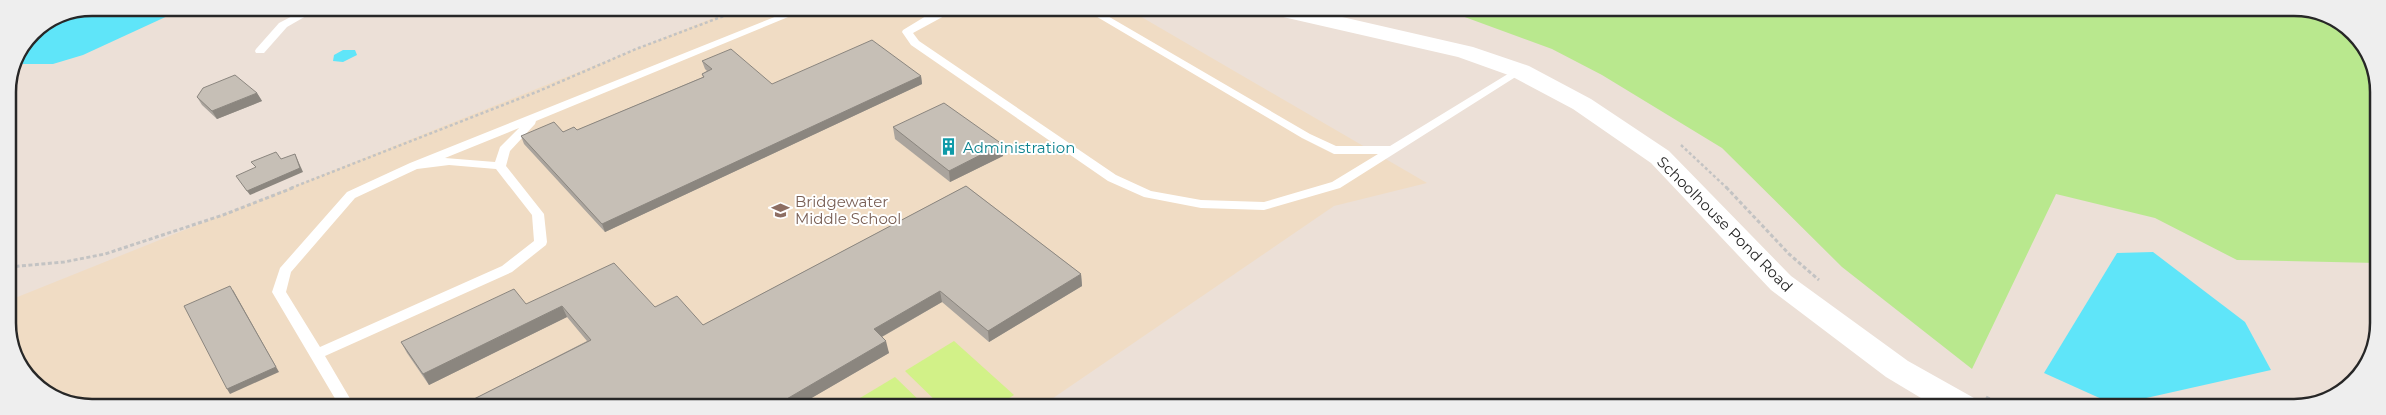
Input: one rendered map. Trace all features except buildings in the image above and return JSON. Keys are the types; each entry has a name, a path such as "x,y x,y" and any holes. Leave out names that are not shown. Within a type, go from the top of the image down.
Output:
{"street":[{"name":"Schoolhouse Pond Road","path":"1309,16 1465,52 1520,71 1582,104 1660,157 1781,283 1897,369 1948,399"}],"lane":[{"path":"260,51 283,25 299,16"},
{"path":"343,399 279,292 284,271 351,195 414,166 785,16"},
{"path":"935,16 908,32 915,43 1112,178 1148,194 1201,204 1264,206 1336,185 1520,71"},
{"path":"1102,16 1306,136 1334,150 1393,150"},
{"path":"500,166 504,150 536,117"},
{"path":"317,354 508,269 540,242 538,214 500,166 449,162 414,166"}],"path":[{"path":"16,266 64,262 105,254 223,215 538,91 636,49 724,16"}],"shaded area":[{"name":"Bridgewater Middle School","path":"718,16 1140,16 1427,183 1334,206 1052,399 93,399 73,396 59,391 46,383 32,369 22,352 18,337 16,298"}],"green space":[{"path":"1462,16 2293,16 2318,20 2336,29 2347,39 2357,50 2366,68 2370,93 2370,263 2237,260 2155,218 2056,194 1972,369 1842,267 1722,148 1602,75 1552,49"},
{"path":"954,341 1014,395 1008,399 934,399 905,371"},
{"path":"895,377 918,399 858,399"}],"water":[{"path":"93,16 168,16 83,55 53,64 22,64 29,50 39,39 50,29 63,22"},
{"path":"343,50 355,50 357,55 343,62 333,61 334,55"},
{"path":"2153,252 2245,322 2271,370 2142,399 2102,399 2044,373 2117,253"}],"place":[{"name":"Administration","path":"949,147"},
{"name":"Bridgewater Middle School","path":"781,210"}]}
